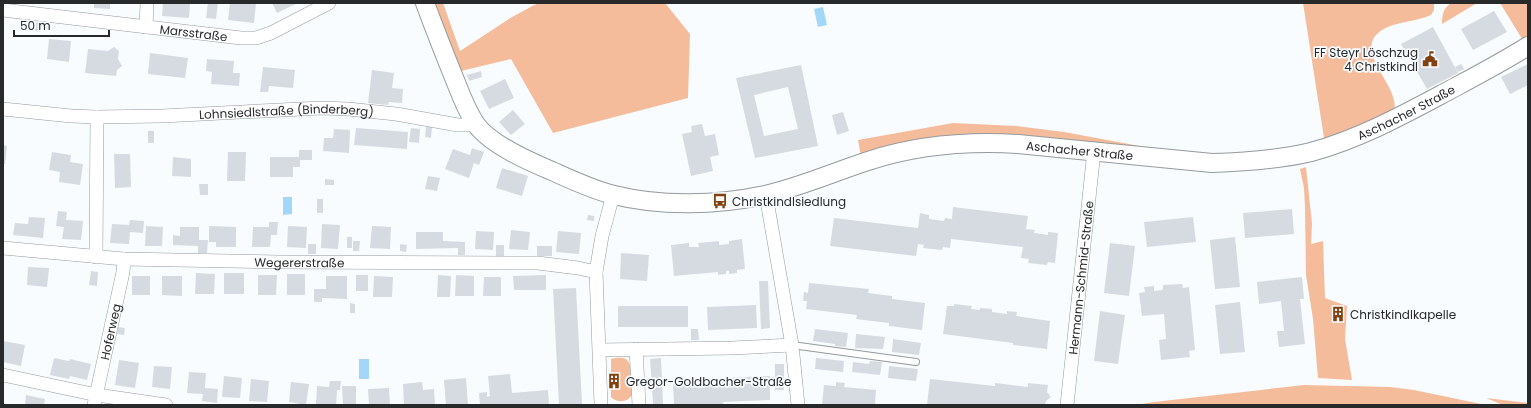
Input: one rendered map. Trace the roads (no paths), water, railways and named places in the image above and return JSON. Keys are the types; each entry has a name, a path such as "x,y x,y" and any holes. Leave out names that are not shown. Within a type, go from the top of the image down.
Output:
{"street":[{"path":"146,27 147,3"},
{"name":"Marsstraße","path":"3,10 241,38 256,38 271,33 329,3"},
{"path":"425,3 454,78 475,123"},
{"name":"Aschacher Straße","path":"475,123 484,134 493,141 534,164 574,181 613,195 635,199 680,203 734,200 766,195 870,160 915,149 942,145 994,142 1212,163 1273,159 1311,152 1357,137 1406,114 1528,46"},
{"name":"Lohnsiedlstraße (Binderberg)","path":"3,108 64,116 97,117 162,116 321,108 396,114 458,125 475,123"},
{"path":"96,256 97,117"},
{"name":"Hermann-Schmid-Straße","path":"1067,405 1094,151"},
{"path":"601,405 596,272 602,236 613,195"},
{"path":"766,195 792,345 798,405"},
{"name":"Wegererstraße","path":"3,248 124,259 279,262 538,263 596,272"},
{"name":"Hoferweg","path":"96,400 123,272 124,259"},
{"path":"600,350 732,348 792,345"},
{"path":"636,350 639,405"},
{"path":"3,375 96,400 166,405"}],"lane":[{"path":"792,345 916,362"}],"water":[{"path":"823,7 827,25 818,27 814,9"},
{"path":"283,197 292,197 292,214 283,215"},
{"path":"359,359 369,359 369,379 359,379"}],"place":[{"name":"FF Steyr Löschzug 4 Christkindl","path":"1430,59"},
{"name":"Christkindlsiedlung","path":"720,201"},
{"name":"Christkindlkapelle","path":"1338,314"},
{"name":"Gregor-Goldbacher-Straße","path":"614,381"}]}
